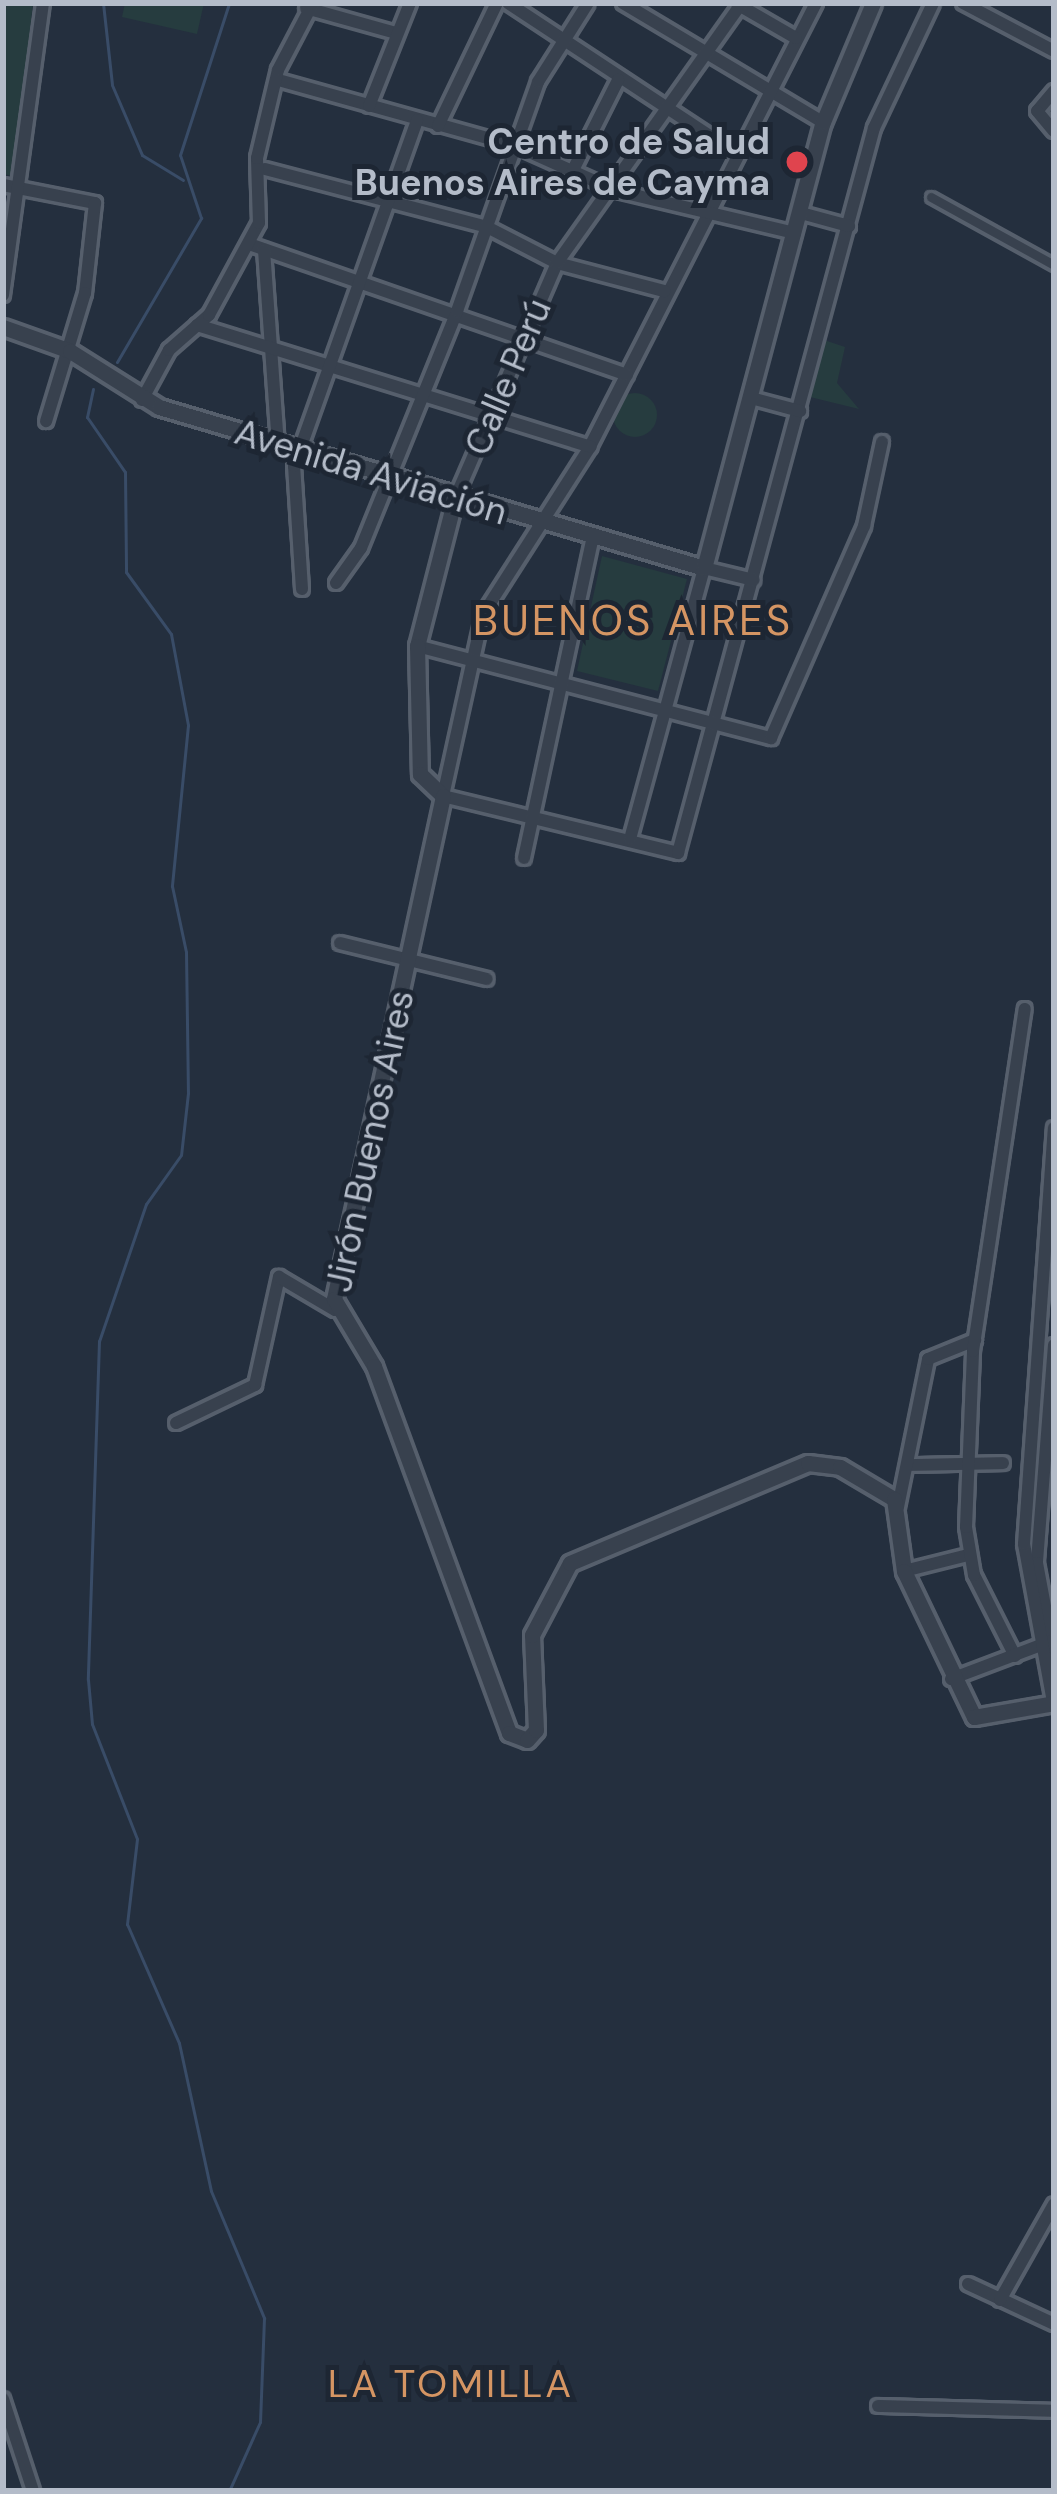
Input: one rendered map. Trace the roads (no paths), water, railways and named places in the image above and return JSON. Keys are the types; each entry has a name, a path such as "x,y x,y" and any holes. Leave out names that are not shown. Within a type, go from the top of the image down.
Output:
{"street":[{"path":"3,295 43,3"},
{"path":"369,106 410,3"},
{"path":"439,126 497,3"},
{"path":"508,3 617,80 737,154"},
{"path":"336,583 457,311 516,146 563,40 588,3"},
{"path":"623,3 768,98 823,122"},
{"name":"Jirón Buenos Aires","path":"816,3 703,214 590,447 483,614 335,1310 374,1366 451,1591 516,1739 533,1736 541,1714 532,1635 578,1556 662,1532 801,1464 857,1474 898,1507"},
{"path":"630,838 823,122 873,3"},
{"path":"443,796 678,853 885,98 933,3"},
{"path":"963,3 1054,51"},
{"path":"740,4 796,38"},
{"name":"Calle Perú","path":"443,796 420,775 417,646 454,502 557,263 617,191 740,4"},
{"path":"396,33 309,5 257,158 265,169 487,227 557,263 664,291"},
{"path":"573,170 617,80"},
{"path":"282,81 516,146 617,191 795,233"},
{"path":"1054,91 1037,111 1054,131"},
{"path":"302,589 299,451 417,120"},
{"path":"142,400 249,244 265,169"},
{"path":"3,185 92,197 70,351 46,422"},
{"path":"931,197 1054,266"},
{"path":"801,213 849,226"},
{"path":"249,244 457,311 521,342 626,375"},
{"path":"264,250 278,443"},
{"path":"196,325 421,392 491,421 590,447"},
{"name":"Avenida Aviación","path":"3,327 70,351 142,400 454,502 754,580"},
{"path":"751,398 800,411"},
{"path":"417,646 770,738 864,526 883,442"},
{"path":"524,859 592,540"},
{"path":"340,943 487,979"},
{"path":"1015,1656 968,1555 968,1463 975,1340 1025,1009"},
{"path":"1049,1647 1024,1544 1054,1128"},
{"path":"176,1424 255,1385 279,1277 335,1310"},
{"path":"975,1340 928,1359 911,1466 898,1507 904,1571 950,1679 985,1723 1053,1702 1037,1563 1051,1440 1054,1346"},
{"path":"911,1466 1003,1463"},
{"path":"904,1571 968,1555"},
{"path":"950,1679 1049,1647"},
{"path":"1000,2300 1054,2204"},
{"path":"968,2284 1054,2324"},
{"path":"3,2399 34,2491"},
{"path":"878,2406 1054,2411"}],"waterway":[{"path":"103,3 112,85 142,155 183,180"},
{"path":"117,362 201,218 180,155 229,3"},
{"path":"93,389 87,417 125,472 126,572 171,634 188,725 172,886 186,952 188,1093 181,1155 146,1204 99,1341 88,1680 92,1724 137,1839 127,1924 179,2043 211,2191 264,2318 260,2422 229,2491"}],"place":[{"name":"Centro de Salud Buenos Aires de Cayma","path":"797,162"}],"district":[{"name":"BUENOS AIRES","path":"633,621"},
{"name":"LA TOMILLA","path":"451,2384"}]}
